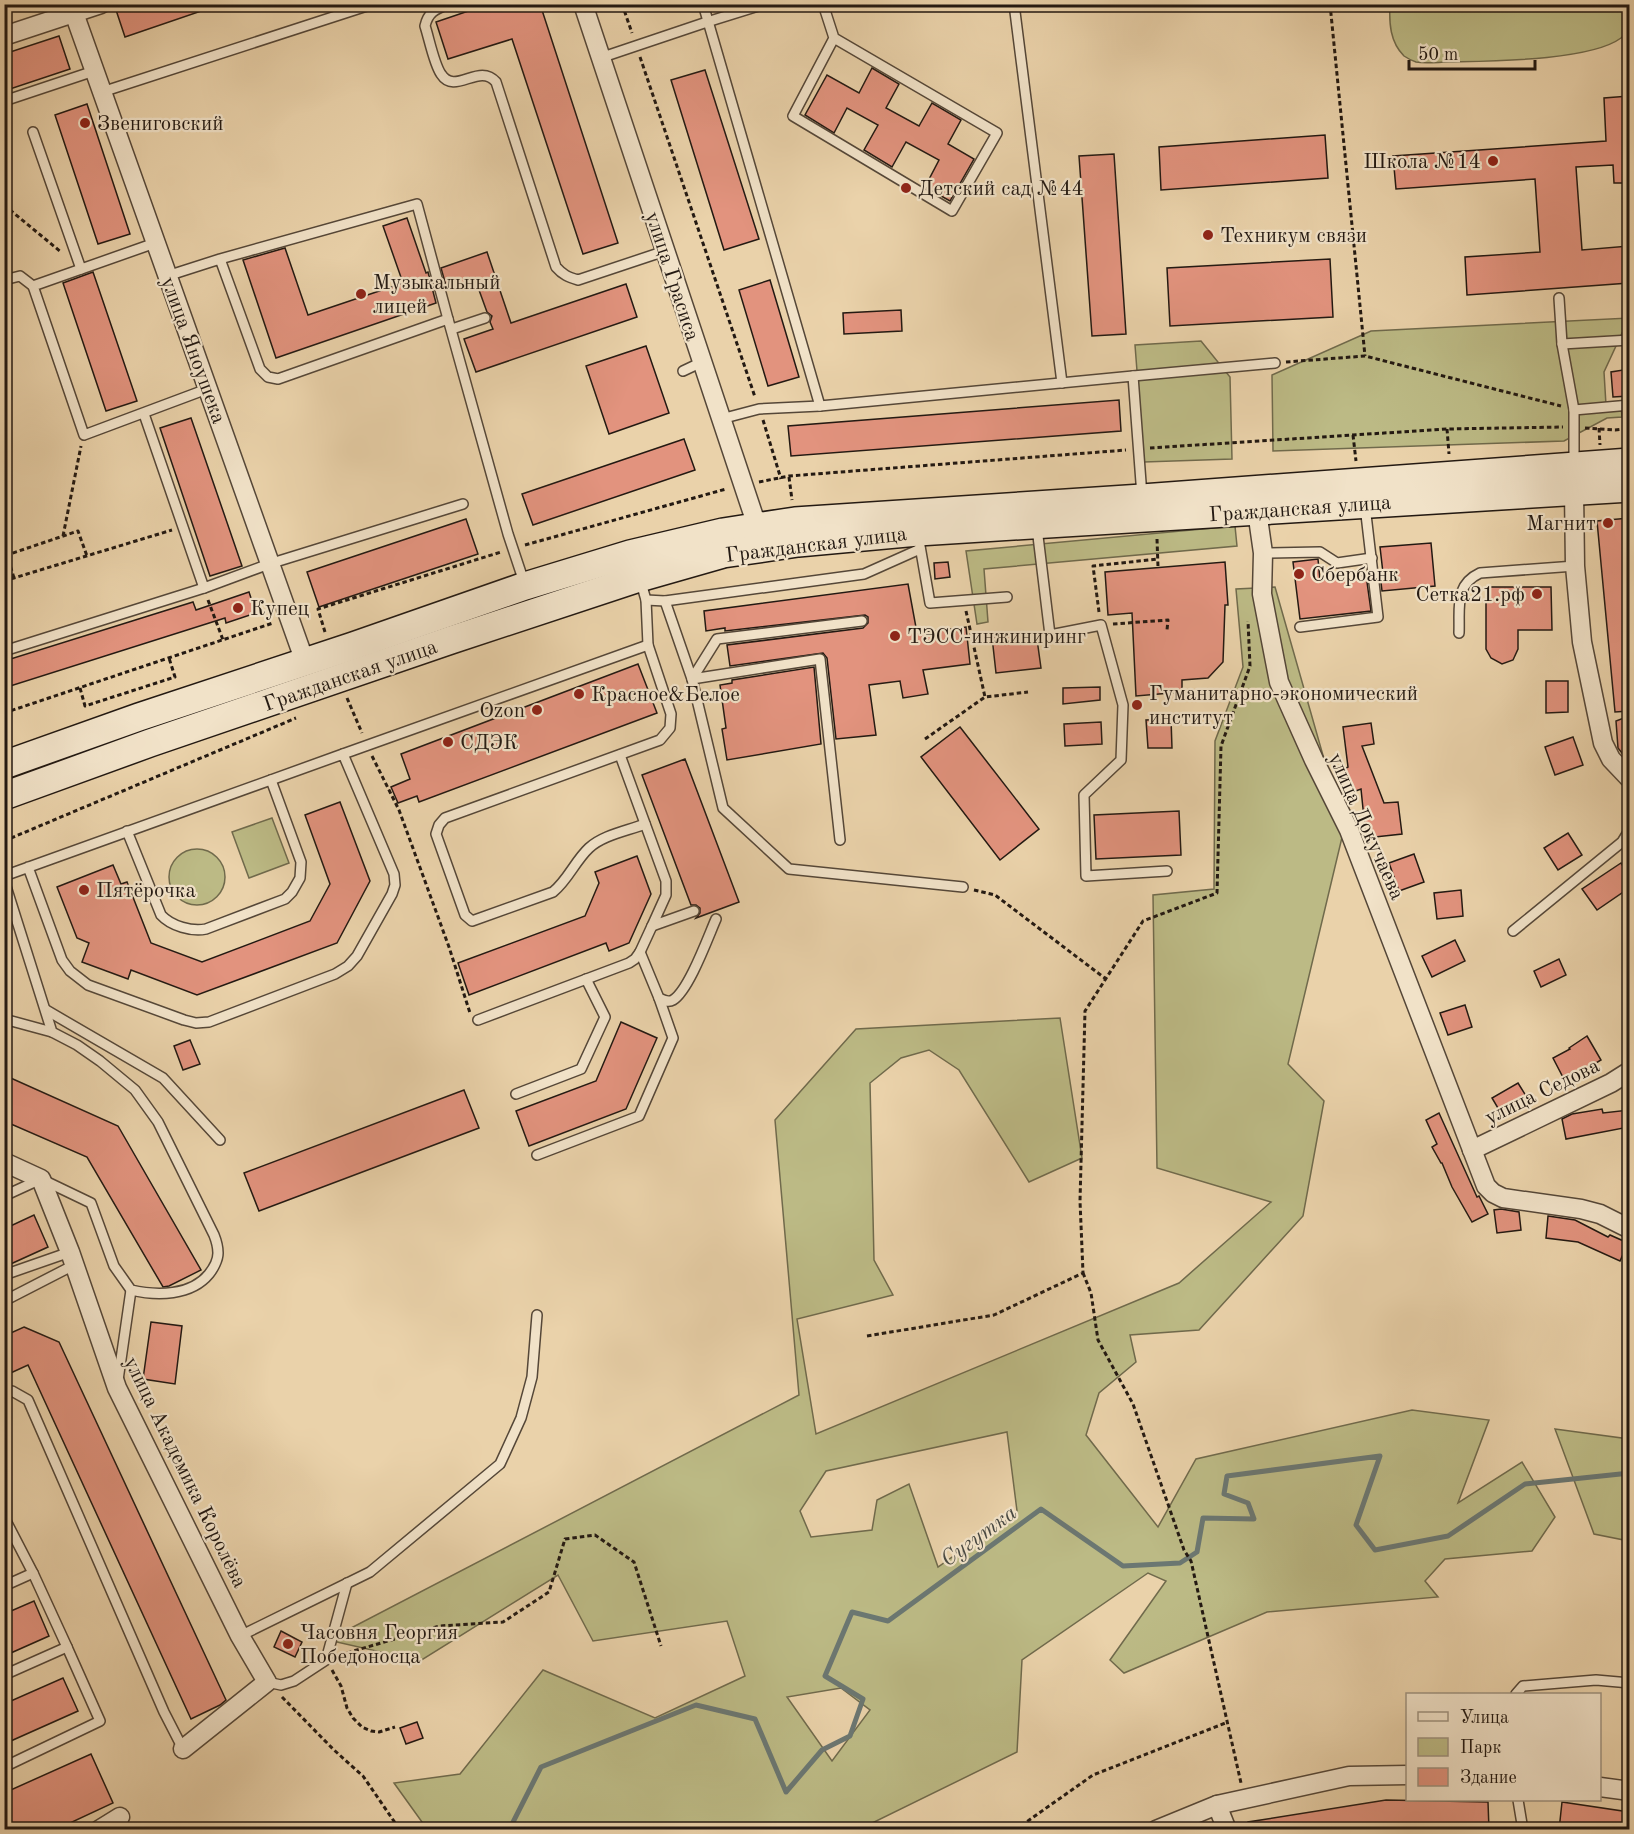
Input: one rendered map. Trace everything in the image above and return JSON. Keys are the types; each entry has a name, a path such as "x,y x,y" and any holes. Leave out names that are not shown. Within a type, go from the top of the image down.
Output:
{"main road":[{"name":"Гражданская улица","path":"4,796 150,743 310,674 525,586 630,554 760,537 919,541 1037,525 1365,504 1574,478 1629,462"},
{"name":"Гражданская улица","path":"4,765 139,717 642,589 760,537 819,520 1142,498 1574,478 1629,488"}],"street":[{"path":"4,36 101,4"},
{"name":"улица Грасиса","path":"583,4 760,537"},
{"name":"улица Яноушека","path":"74,13 310,674"},
{"path":"1574,478 1575,566 1581,642 1603,743 1611,759 1629,779"},
{"name":"улица Докучаева","path":"1257,511 1263,553 1262,594 1279,682 1348,830 1486,1186 1503,1198 1581,1209 1600,1214 1629,1228"},
{"name":"улица Седова","path":"1472,1150 1611,1083 1629,1071"},
{"path":"4,1162 41,1179"},
{"name":"улица Академика Королёва","path":"41,1179 72,1258 117,1388 240,1636 267,1682"},
{"path":"183,1749 267,1682"},
{"path":"1156,1830 1217,1805 1349,1776 1406,1775"},
{"path":"1601,1786 1629,1791"},
{"path":"1217,1805 1227,1830"},
{"path":"99,1830 120,1817"}],"lane":[{"path":"102,92 373,4"},
{"path":"448,4 431,12 424,26 440,74 447,80 455,82 484,75 496,82 556,267 561,273 578,279 665,251"},
{"path":"703,4 820,406"},
{"path":"600,58 765,4"},
{"path":"823,4 834,38 997,134 952,211 793,116 834,38"},
{"path":"1014,4 1062,383"},
{"path":"4,101 94,71"},
{"path":"33,132 81,269"},
{"path":"167,276 417,204 508,534 525,586"},
{"path":"33,286 155,243"},
{"path":"220,259 260,369 268,377 278,379 448,319"},
{"path":"4,280 20,276 33,286 84,435 207,389"},
{"path":"1559,298 1562,344 1574,410 1574,478"},
{"path":"452,329 485,318"},
{"path":"1562,344 1629,340"},
{"path":"683,371 702,362"},
{"path":"721,419 759,409 820,406 1275,363"},
{"path":"1133,376 1142,498"},
{"path":"1574,410 1629,405"},
{"path":"144,414 204,588"},
{"path":"4,651 204,588 269,564 463,504"},
{"path":"1300,627 1378,617 1365,504"},
{"path":"1037,525 1050,635 1101,625 1123,705 1121,760 1084,795 1086,876 1167,871"},
{"path":"642,589 665,600 864,574 919,541 930,603 1007,597"},
{"path":"1263,553 1320,552 1337,563 1372,558"},
{"path":"1459,633 1461,593 1463,585 1472,577 1480,573 1575,566"},
{"path":"642,589 648,645 672,714 672,721 666,735 660,740 445,818 436,834 465,915 470,920 476,920 553,892 584,853 596,843 645,824"},
{"path":"665,600 692,680 723,808 789,869 963,887"},
{"path":"692,680 717,639 862,621"},
{"path":"52,1032 4,878 28,867 648,645"},
{"path":"692,680 820,659 840,840"},
{"path":"28,867 62,960 76,978 184,1020 196,1023 209,1022 342,970 357,956 392,894 395,885 394,874 343,754"},
{"path":"478,1020 632,961 640,952 666,895 667,886 620,754"},
{"path":"128,831 161,915 167,921 194,930 206,929 285,899 300,878 301,862 270,780"},
{"path":"1512,931 1622,842 1629,829"},
{"path":"652,926 693,911"},
{"path":"659,998 664,1001 673,1000 684,987 716,919"},
{"path":"537,1155 639,1116 673,1038 640,952"},
{"path":"516,1094 581,1070 605,1017 586,979"},
{"path":"46,1011 164,1078 220,1140"},
{"path":"4,1019 52,1032 77,1045 135,1090 158,1122 214,1234 218,1254 213,1269 202,1283 182,1292 146,1294 131,1290 114,1266 91,1203 41,1179 4,1196"},
{"path":"4,1275 72,1258"},
{"path":"4,1301 72,1258"},
{"path":"117,1388 131,1290"},
{"path":"240,1636 370,1572 500,1464 521,1418 532,1377 537,1315"},
{"path":"4,1394 12,1391 28,1400 164,1712 183,1749"},
{"path":"4,1518 33,1573 100,1721 4,1767"},
{"path":"4,1586 33,1573"},
{"path":"267,1682 281,1685 294,1681 326,1660 347,1583"},
{"path":"4,1675 67,1647"},
{"path":"1518,1693 1523,1686 1596,1680 1629,1683"},
{"path":"1518,1801 1523,1830"}],"path":[{"path":"622,4 781,479"},
{"path":"1330,4 1365,356"},
{"path":"4,205 81,269"},
{"path":"1275,363 1365,356 1574,410"},
{"path":"325,631 318,609 514,548 743,484 789,476 1353,434 1447,429 1573,427 1615,430 1629,428"},
{"path":"1447,429 1449,454"},
{"path":"1353,434 1356,461"},
{"path":"63,536 84,435"},
{"path":"4,581 183,527"},
{"path":"14,578 7,555 78,531 87,556"},
{"path":"1157,536 1158,567"},
{"path":"1158,559 1093,566 1101,625 1168,620 1167,630"},
{"path":"204,588 223,640"},
{"path":"963,601 985,697"},
{"path":"4,713 280,620"},
{"path":"80,688 86,706 153,684 175,676 170,658"},
{"path":"925,739 985,697 1028,692"},
{"path":"342,698 347,696 367,746 399,810 449,947 471,1017 478,1020"},
{"path":"4,841 298,717"},
{"path":"963,887 995,895 1106,979"},
{"path":"1082,1236 1083,1273 1091,1293 1098,1340 1133,1404 1184,1550 1191,1561 1245,1799"},
{"path":"867,1336 994,1315 1083,1273"},
{"path":"395,1727 379,1732 371,1731 353,1718 347,1708 341,1686 326,1660 439,1626 503,1622 549,1592 566,1539 596,1535 634,1562 661,1646"},
{"path":"267,1682 363,1776 400,1830"},
{"path":"1015,1830 1093,1775 1228,1722"}],"green space":[{"path":"1390,5 1629,5 1630,19 1629,27 1621,38 1606,46 1587,51 1538,58 1424,63 1416,62 1399,51 1390,25"},
{"path":"1629,318 1604,372 1606,405 1621,404 1622,417 1607,418 1564,441 1273,451 1272,375 1371,331"},
{"path":"1201,341 1230,377 1232,459 1144,462 1135,345"},
{"path":"1235,526 1237,546 984,569 988,622 977,624 966,551"},
{"path":"1275,587 1344,829 1288,1064 1324,1101 1303,1216 1199,1330 1130,1335 1136,1362 1099,1393 1086,1435 1158,1527 1196,1459 1412,1410 1489,1420 1458,1503 1522,1462 1555,1517 1532,1551 1445,1559 1425,1581 1438,1597 1267,1612 1124,1673 1110,1660 1166,1581 1148,1573 1022,1660 1017,1752 860,1829 427,1829 394,1783 460,1774 543,1670 655,1718 745,1676 727,1621 593,1641 558,1575 420,1661 328,1640 799,1395 775,1120 856,1029 1060,1018 1082,1158 1029,1182 959,1070 929,1050 901,1058 870,1083 874,1260 893,1295 797,1319 816,1434 1179,1283 1271,1202 1157,1168 1153,895 1214,889 1215,741 1243,667 1236,589","holes":["1007,1432 1017,1511 938,1567 909,1484 877,1500 872,1530 811,1537 800,1511 826,1471","841,1688 870,1710 832,1761 787,1697"]},
{"path":"272,818 289,863 249,878 232,832"},
{"path":"191,849 203,849 217,857 225,871 223,888 217,897 203,905 191,905 174,893 169,883 169,871 181,854"},
{"path":"1555,1429 1629,1439 1629,1541 1594,1534"}],"building":[{"path":"114,4 213,4 213,7 125,37"},
{"path":"489,4 540,4 618,243 583,254 512,39 448,59 436,22"},
{"path":"59,36 70,69 4,91 4,54"},
{"path":"872,68 899,84 886,108 919,126 932,103 961,120 948,144 974,159 950,201 925,187 939,160 906,142 892,167 864,150 878,125 847,108 834,133 805,115 827,75 859,93"},
{"path":"705,70 759,239 724,250 671,80"},
{"path":"1629,96 1629,183 1614,183 1613,165 1576,167 1582,250 1629,246 1629,283 1467,295 1465,257 1540,252 1535,179 1396,189 1393,156 1606,141 1604,98"},
{"path":"87,104 130,234 98,244 55,115"},
{"path":"1325,135 1328,178 1161,190 1159,147"},
{"path":"1114,154 1126,334 1092,336 1079,156"},
{"path":"407,218 426,273 428,272 436,303 276,358 243,260 285,248 308,315 403,283 383,226"},
{"path":"487,252 511,323 626,284 637,317 476,372 464,339 493,329 490,322 492,316 487,312 475,279 447,289 441,268"},
{"path":"1330,259 1333,317 1170,326 1167,268"},
{"path":"93,272 137,401 106,411 63,283"},
{"path":"770,280 799,377 768,386 739,290"},
{"path":"901,310 902,331 844,334 843,313"},
{"path":"646,346 669,413 609,434 586,366"},
{"path":"1623,370 1624,379 1627,379 1629,396 1613,397 1611,372"},
{"path":"1119,400 1121,431 791,456 788,426"},
{"path":"191,418 242,566 210,576 160,428"},
{"path":"684,439 695,470 533,525 522,494"},
{"path":"1629,518 1629,711 1615,712 1597,521"},
{"path":"466,519 478,554 319,607 307,572"},
{"path":"1431,543 1435,586 1382,591 1380,574 1383,573 1380,547"},
{"path":"1318,559 1320,580 1366,575 1371,611 1300,619 1293,562"},
{"path":"948,562 950,577 935,579 934,563"},
{"path":"1225,562 1228,605 1225,605 1223,662 1208,678 1182,680 1182,692 1136,696 1132,613 1108,615 1105,572"},
{"path":"908,584 917,633 966,627 970,664 923,670 928,694 903,698 900,681 869,685 876,735 836,739 827,658 823,653 730,666 727,645 863,628 868,623 868,617 865,615 725,631 725,628 706,631 704,611"},
{"path":"1486,587 1551,587 1552,630 1518,630 1518,649 1513,660 1502,664 1491,658 1486,649"},
{"path":"249,592 256,613 226,623 225,618 4,688 4,661 193,602 196,610"},
{"path":"1036,632 1041,668 996,673 992,637"},
{"path":"638,664 657,713 419,802 417,796 398,803 391,787 410,779 401,754"},
{"path":"814,667 821,744 727,760 722,729 726,728 720,685 732,683 732,680"},
{"path":"1546,681 1568,681 1568,712 1546,713"},
{"path":"1100,687 1100,700 1063,704 1063,688"},
{"path":"1629,716 1629,762 1618,748 1616,721"},
{"path":"1171,719 1172,748 1148,748 1146,720"},
{"path":"1101,722 1102,744 1065,746 1064,724"},
{"path":"1371,723 1374,744 1362,746 1384,803 1398,802 1402,834 1366,838 1361,789 1353,792 1344,769 1348,767 1343,727"},
{"path":"960,727 1039,829 1000,860 921,757"},
{"path":"1573,737 1583,765 1555,775 1545,747"},
{"path":"685,759 739,902 696,918 700,913 700,908 691,905 642,775"},
{"path":"340,802 370,881 337,943 197,995 131,970 128,979 82,962 89,943 77,938 57,887 113,865 121,884 127,882 151,943 202,962 310,921 330,884 305,815"},
{"path":"1179,811 1181,855 1096,859 1094,815"},
{"path":"1568,833 1582,855 1558,870 1544,848"},
{"path":"1414,854 1424,882 1399,891 1389,863"},
{"path":"637,856 651,894 629,943 609,951 606,943 469,995 458,963 585,916 599,883 595,872"},
{"path":"1621,863 1629,876 1629,888 1597,910 1582,889"},
{"path":"1461,890 1463,916 1437,919 1434,893"},
{"path":"1455,940 1465,961 1432,977 1422,956"},
{"path":"1559,959 1566,975 1541,987 1534,971"},
{"path":"1465,1005 1472,1027 1448,1035 1440,1013"},
{"path":"621,1022 657,1038 626,1109 529,1146 516,1111 596,1081"},
{"path":"1587,1036 1601,1060 1576,1075 1578,1079 1567,1085 1553,1058"},
{"path":"190,1040 200,1064 183,1070 174,1046"},
{"path":"4,1075 118,1126 201,1270 163,1287 87,1157 4,1121"},
{"path":"1518,1083 1528,1099 1502,1115 1492,1098"},
{"path":"464,1090 479,1128 259,1211 244,1173"},
{"path":"1602,1109 1603,1113 1629,1110 1629,1127 1566,1139 1562,1119 1572,1114"},
{"path":"1439,1113 1477,1197 1479,1196 1488,1214 1472,1222 1432,1147 1437,1144 1426,1120"},
{"path":"1494,1210 1519,1212 1521,1230 1497,1233"},
{"path":"34,1215 48,1247 4,1267 4,1229"},
{"path":"1548,1216 1575,1220 1608,1237 1610,1235 1628,1243 1620,1261 1578,1242 1546,1238"},
{"path":"151,1322 182,1326 175,1384 143,1379"},
{"path":"24,1327 59,1342 226,1700 191,1719 28,1365 4,1376 4,1336"},
{"path":"34,1601 49,1636 4,1656 4,1614"},
{"name":"Часовня Георгия Победоносца","path":"281,1631 302,1642 295,1657 274,1647"},
{"path":"63,1678 78,1711 4,1744 4,1704"},
{"path":"417,1722 423,1738 406,1744 400,1728"},
{"path":"91,1754 113,1803 55,1830 4,1830 4,1793"},
{"path":"1386,1800 1488,1802 1489,1830 1248,1830 1248,1822"},
{"path":"1562,1802 1629,1812 1629,1830 1559,1830"}],"waterway":[{"name":"Сугутка","path":"509,1830 541,1767 696,1705 755,1719 786,1792 822,1750 850,1736 863,1699 825,1676 852,1612 888,1621 1041,1509 1123,1566 1180,1563 1197,1552 1203,1518 1254,1519 1248,1503 1224,1494 1227,1476 1380,1456 1356,1525 1375,1550 1448,1536 1525,1484 1630,1473"}],"place":[{"name":"Звениговский","path":"85,123"},
{"name":"Школа №14","path":"1493,161"},
{"name":"Детский сад №44","path":"906,188"},
{"name":"Техникум связи","path":"1208,235"},
{"name":"Музыкальный лицей","path":"361,294"},
{"name":"Магнит","path":"1608,523"},
{"name":"Сбербанк","path":"1299,574"},
{"name":"Сетка21.рф","path":"1537,594"},
{"name":"Купец","path":"238,608"},
{"name":"ТЭСС-инжиниринг","path":"895,636"},
{"name":"Красное&Белое","path":"579,694"},
{"name":"Гуманитарно-экономический институт","path":"1137,705"},
{"name":"Ozon","path":"537,710"},
{"name":"СДЭК","path":"448,742"},
{"name":"Пятёрочка","path":"84,890"},
{"name":"Часовня Георгия Победоносца","path":"288,1644"}]}
